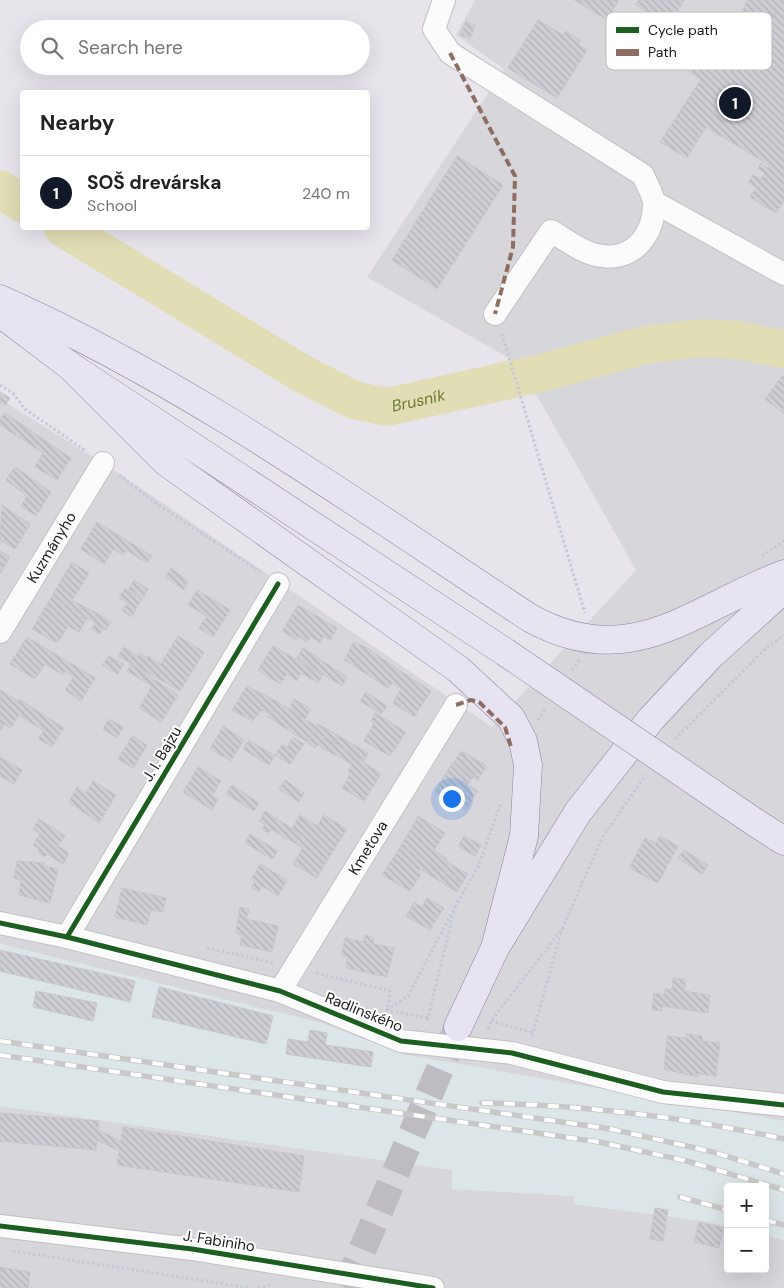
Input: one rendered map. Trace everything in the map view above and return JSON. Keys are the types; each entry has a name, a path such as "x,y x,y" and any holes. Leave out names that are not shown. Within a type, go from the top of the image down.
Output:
{"main road":[{"path":"0,300 63,328 255,437 530,618 566,635 593,640 623,640 656,633 753,586 784,574"},
{"path":"0,313 70,366 505,652 784,841"},
{"path":"70,366 166,462 458,669 511,718 523,741 528,765 524,836 496,948"},
{"path":"458,1027 496,948 578,812 651,718 710,655 784,589"},
{"path":"748,620 784,616"}],"street":[{"path":"444,0 434,29 450,52 643,175 654,202 651,228 639,247 618,256 602,256 551,231 496,314"},
{"path":"654,202 784,274"},
{"name":"Kuzmányho","path":"0,632 93,462"},
{"name":"J. I. Bajzu","path":"68,937 278,584"},
{"name":"Kmeťova","path":"280,991 456,705"},
{"name":"Radlinského","path":"0,923 68,937 280,991 401,1041 512,1053 663,1092 784,1105"},
{"name":"J. Fabiniho","path":"0,1226 192,1249 433,1288"}],"path":[{"path":"496,314 585,614"},
{"path":"0,385 13,393 25,409 88,452 93,462 278,584"},
{"path":"670,744 766,648 784,635"},
{"path":"486,1032 491,1021 562,929 603,836 652,767"},
{"path":"429,1018 386,1010 408,996 478,867 504,794"},
{"path":"427,1022 455,907"},
{"path":"491,1021 534,1033"},
{"path":"8,1250 250,1288"}],"shaded area":[{"path":"475,0 784,0 784,1121 401,1054 325,1024 0,944 0,399 117,472 492,727 636,570 519,364 367,277 504,69 456,35"},
{"path":"527,203 574,235 504,339 457,308"},
{"path":"0,944 325,1024 401,1054 784,1121 784,1240 769,1236 769,1183 724,1183 724,1225 574,1204 574,1196 452,1189 452,1170 0,1106"},
{"path":"0,1106 453,1170 453,1189 575,1196 574,1204 724,1225 724,1273 769,1273 769,1236 784,1240 784,1288 0,1288"}],"building":[{"path":"574,0 619,0 612,12 606,12 606,19"},
{"path":"639,0 684,0 677,12 648,12 636,5"},
{"path":"748,0 784,0 784,201 776,213 750,197 757,187 748,183 753,175 761,179 765,173 758,169 761,163 768,168 769,165 706,127 687,158 660,142 701,79 689,70 772,70 772,12 741,12"},
{"path":"538,20 563,35 566,31 581,41 578,44 587,50 557,98 508,68"},
{"path":"466,21 475,26 470,39 460,35"},
{"path":"457,156 503,185 437,289 392,260"},
{"path":"782,376 784,377 784,414 765,399"},
{"path":"0,392 10,398 5,406 0,403"},
{"path":"5,413 71,458 57,480 35,467 43,453 0,425 0,420"},
{"path":"15,467 51,492 36,516 21,506 27,496 6,480"},
{"path":"2,505 30,524 15,549 0,540"},
{"path":"97,522 152,556 147,563 126,550 123,555 113,549 104,564 81,549"},
{"path":"0,551 10,557 0,574"},
{"path":"72,562 89,573 72,600 100,615 95,623 52,596"},
{"path":"171,568 188,581 184,590 165,577"},
{"path":"134,580 148,589 143,598 129,589"},
{"path":"125,588 142,599 131,617 122,610 127,603 119,598"},
{"path":"197,590 230,610 213,637 199,628 207,616 188,605"},
{"path":"52,596 87,618 79,632 68,626 59,641 55,642 32,629"},
{"path":"298,605 337,628 330,640 324,636 320,643 311,636 307,642 298,636 296,639 282,631"},
{"path":"100,615 111,622 106,630 95,623"},
{"path":"95,623 103,628 100,634 91,629"},
{"path":"178,636 204,652 180,691 118,656 124,647 138,656 140,653 161,664"},
{"path":"27,637 95,678 81,701 65,690 74,677 65,671 63,675 45,664 35,679 10,664"},
{"path":"354,642 365,647 354,666 344,660"},
{"path":"273,646 323,675 318,683 301,673 297,681 287,674 280,684 258,670"},
{"path":"365,647 408,676 401,688 392,683 388,688 354,666"},
{"path":"303,648 347,677 342,686 297,658"},
{"path":"109,656 124,664 118,674 102,665"},
{"path":"131,664 178,695 161,722 139,708 152,686 127,671"},
{"path":"408,676 431,691 414,717 393,703"},
{"path":"247,686 278,702 269,714 262,710 252,721 232,710"},
{"path":"0,690 18,701 19,699 64,728 52,747 38,739 44,731 19,715 11,728 5,724 0,731"},
{"path":"366,692 387,706 381,714 360,701"},
{"path":"294,699 311,709 305,719 289,709"},
{"path":"278,702 316,726 307,742 268,717"},
{"path":"375,713 406,732 390,756 364,741 374,723 371,721"},
{"path":"109,719 123,727 117,738 103,729"},
{"path":"318,724 329,730 325,737 314,731"},
{"path":"223,726 244,740 231,761 210,749"},
{"path":"329,730 339,736 335,743 325,737"},
{"path":"314,731 333,742 328,751 318,745 315,748 308,743"},
{"path":"132,736 147,745 133,768 118,759"},
{"path":"339,736 368,753 364,761 335,743"},
{"path":"293,737 304,744 290,764 275,755 282,745 287,748"},
{"path":"249,740 260,747 254,756 243,749"},
{"path":"333,742 381,774 364,801 342,788 351,773 348,771 352,764 328,751"},
{"path":"260,747 275,756 269,765 254,756"},
{"path":"461,751 487,766 479,778 454,762"},
{"path":"0,757 22,770 14,784 0,776"},
{"path":"454,762 479,778 478,780 453,764"},
{"path":"452,763 473,777 468,785 478,791 466,810 435,791"},
{"path":"198,767 221,781 212,796 218,799 212,810 183,792"},
{"path":"285,780 304,793 299,802 279,789"},
{"path":"93,781 116,795 99,823 69,802 77,787 86,793"},
{"path":"232,785 259,803 254,811 226,794"},
{"path":"265,811 331,854 317,878 293,864 303,848 271,829 269,833 262,829 265,825 259,821"},
{"path":"300,815 317,826 324,815 347,829 331,854 292,829"},
{"path":"418,816 445,833 434,850 447,859 445,861 468,874 462,883 401,846"},
{"path":"39,819 65,836 58,846 33,829"},
{"path":"40,834 69,853 63,864 47,854 45,857 38,852 39,849 33,845"},
{"path":"250,834 278,851 272,859 245,843"},
{"path":"464,836 481,845 475,856 458,846"},
{"path":"660,836 678,846 658,883 629,868 645,838 656,843"},
{"path":"401,846 462,883 457,892 420,869 418,872 421,874 410,891 382,875"},
{"path":"684,850 708,865 702,874 678,858"},
{"path":"17,861 44,863 44,866 58,869 50,903 19,895 21,881 14,878"},
{"path":"260,864 287,880 278,896 262,886 259,892 251,887 255,881 251,879"},
{"path":"122,888 166,898 163,912 151,910 147,925 115,917"},
{"path":"427,898 444,908 438,917 422,907"},
{"path":"414,902 438,917 430,930 406,916"},
{"path":"240,907 249,909 246,919 278,926 272,952 240,945 242,935 236,933"},
{"path":"365,935 374,938 373,944 394,948 387,977 346,968 348,957 341,955 345,938 363,942"},
{"path":"0,950 135,981 130,1002 0,971"},
{"path":"673,978 686,980 684,991 710,995 708,1013 662,1006 662,1011 652,1010 654,993 664,995 665,989 672,989"},
{"path":"159,987 273,1016 266,1044 152,1017"},
{"path":"36,991 97,1003 93,1021 33,1007"},
{"path":"310,1030 327,1033 325,1045 373,1052 371,1067 286,1054 288,1039 308,1042"},
{"path":"686,1034 702,1036 702,1041 720,1043 716,1076 698,1074 698,1077 664,1069 667,1036 686,1038"},
{"path":"0,1113 99,1121 98,1130 121,1141 123,1127 304,1156 299,1192 117,1165 119,1151 97,1140 96,1150 0,1141"},
{"path":"655,1208 668,1210 663,1241 650,1239"},
{"path":"699,1222 724,1228 719,1248 694,1242"},
{"path":"0,1267 30,1272 28,1288 0,1288"}],"waterway":[{"name":"Brusník","path":"0,189 20,202"},
{"name":"Brusník","path":"66,230 301,373 354,400 387,407 541,373 645,345 701,338 737,340 784,349"}],"tunnel":[{"path":"346,1288 458,1027"}],"railway":[{"path":"0,1041 611,1129 713,1152 784,1174"},
{"path":"0,1055 599,1142 687,1161 784,1190"},
{"path":"482,1103 558,1106 672,1118 784,1139"},
{"path":"680,1197 724,1209"},
{"path":"769,1221 784,1225"}],"marked path":[{"path":"450,53 515,176 513,247 495,314"},
{"path":"456,705 471,700 479,702 505,727 511,747"}],"cycle path":[{"path":"67,937 278,584"},
{"path":"0,923 67,937 280,991 401,1041 512,1053 663,1092 784,1105"},
{"path":"0,1226 192,1249 433,1288"}],"place":[{"name":"SOŠ drevárska","path":"735,103"}]}
